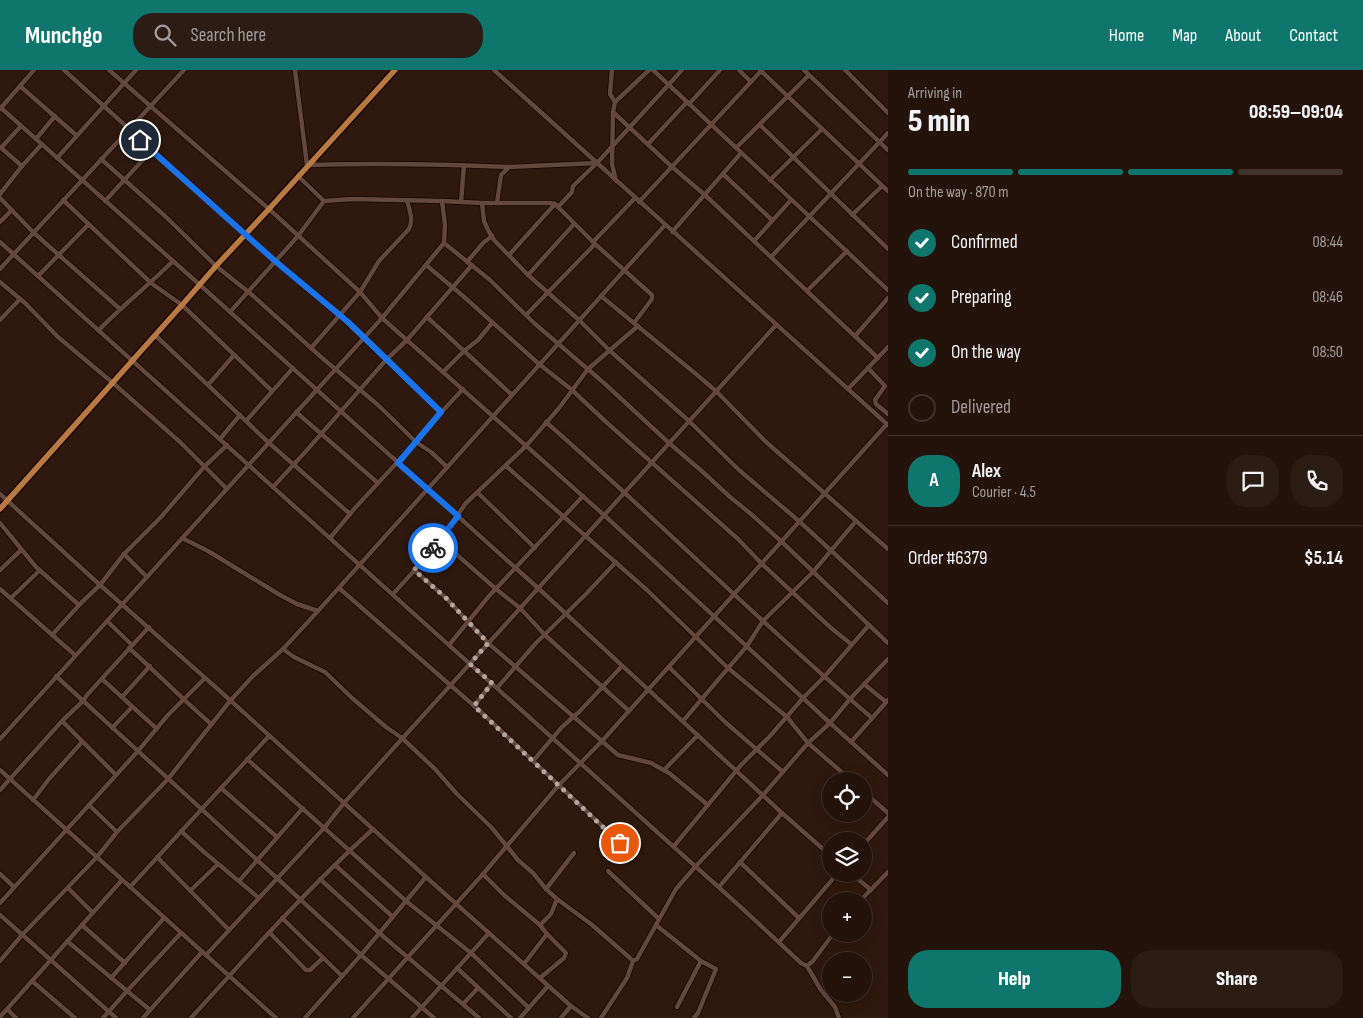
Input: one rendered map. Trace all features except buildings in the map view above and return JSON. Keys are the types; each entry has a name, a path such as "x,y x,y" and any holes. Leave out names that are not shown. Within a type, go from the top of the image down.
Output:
{"main road":[{"path":"0,508 216,266 395,70"}],"street":[{"path":"34,70 0,108 516,568 822,848"},
{"path":"64,70 245,235 339,315 441,412"},
{"path":"109,70 269,209 360,292 382,318 583,496 830,724 888,774"},
{"path":"57,158 136,70"},
{"path":"0,269 184,70"},
{"path":"295,70 307,166 432,164 509,167 596,163"},
{"path":"353,1018 483,874 558,786 649,690 887,424 494,70"},
{"path":"612,70 610,94 616,102"},
{"path":"616,181 612,164 613,112 616,102 649,70"},
{"path":"653,70 888,290"},
{"path":"508,255 572,192 573,186 682,70"},
{"path":"648,144 720,70"},
{"path":"739,70 751,82"},
{"path":"527,314 594,243 711,125 761,70 888,191"},
{"path":"804,70 888,150"},
{"path":"845,70 888,113"},
{"path":"736,148 809,75"},
{"path":"20,86 76,135"},
{"path":"613,112 671,166 705,194 878,358"},
{"path":"36,139 55,116"},
{"path":"760,125 888,249"},
{"path":"22,126 1,147 22,166"},
{"path":"770,180 822,128"},
{"path":"771,257 888,133"},
{"path":"0,194 42,144"},
{"path":"105,201 152,150"},
{"path":"672,232 741,153"},
{"path":"101,159 165,216 216,266 447,467"},
{"path":"461,202 464,165"},
{"path":"497,203 501,175 509,167"},
{"path":"723,174 772,220"},
{"path":"298,176 324,201 352,199 550,203 556,206 652,296 652,300 636,325 588,369 526,446 466,504 440,540 393,594"},
{"path":"852,215 882,186"},
{"path":"0,198 34,232 120,309"},
{"path":"63,200 151,283 182,305 272,391"},
{"path":"310,348 360,292 379,261 411,226 407,200"},
{"path":"754,241 791,200"},
{"path":"230,312 298,236 324,201"},
{"path":"0,739 382,318 426,265 444,243 445,225 442,201"},
{"path":"482,203 484,220 492,236 528,275 689,421 739,470 800,522 888,603"},
{"path":"0,222 12,210"},
{"path":"38,276 88,224"},
{"path":"528,275 574,224"},
{"path":"0,961 22,935 97,858 117,832 168,778 230,701 253,676 283,649 318,611 665,225"},
{"path":"273,486 322,434 386,360 407,340 452,287 484,243 492,236"},
{"path":"0,242 674,846 778,942 807,966 821,990 835,1007 839,1018"},
{"path":"444,243 490,280 527,314 534,323 636,411 730,498 751,514 888,642"},
{"path":"807,291 847,252"},
{"path":"98,330 173,261"},
{"path":"426,265 539,364 572,390 738,539 831,628 851,644"},
{"path":"0,282 20,299 58,338 180,442 227,488"},
{"path":"601,296 716,391 765,441 888,549"},
{"path":"855,336 888,298"},
{"path":"0,320 20,299"},
{"path":"427,317 512,395"},
{"path":"443,372 478,340 492,322"},
{"path":"143,1018 204,953 229,930 325,827 402,738 776,324"},
{"path":"155,335 269,443 350,514"},
{"path":"848,389 888,347"},
{"path":"208,385 234,355"},
{"path":"246,421 292,368"},
{"path":"868,368 885,386 875,400 876,404 888,414"},
{"path":"330,538 462,389"},
{"path":"296,412 378,483"},
{"path":"220,439 240,416"},
{"path":"546,422 824,677 872,718"},
{"path":"52,635 100,585 124,554 161,517 204,466 227,445"},
{"path":"506,466 647,590 728,668 786,717 808,743 842,772"},
{"path":"478,493 535,548"},
{"path":"0,494 548,986 588,1018"},
{"path":"449,644 496,589 583,496"},
{"path":"683,721 747,646 763,621 813,572 856,521"},
{"path":"0,523 40,570 79,605"},
{"path":"182,538 208,550 280,595 297,604 318,611"},
{"path":"440,540 520,608 544,635 629,711"},
{"path":"0,570 22,550"},
{"path":"124,554 147,577"},
{"path":"497,688 544,635 616,562"},
{"path":"11,598 40,570"},
{"path":"414,570 446,598 488,643 618,755 650,763 664,770 708,805"},
{"path":"339,588 474,706 632,854"},
{"path":"0,589 75,656"},
{"path":"107,620 183,700 211,724"},
{"path":"674,846 737,770 824,677 869,625"},
{"path":"0,790 149,627"},
{"path":"283,649 294,657 325,672 372,716 402,738 496,831 518,860 533,873 546,889 591,924 633,961"},
{"path":"601,1018 627,978 633,961 637,959 676,889 808,743 830,724 850,699 888,659"},
{"path":"122,697 150,666"},
{"path":"534,761 552,738 622,666"},
{"path":"669,667 725,722 783,772"},
{"path":"56,676 361,955 434,1018"},
{"path":"0,903 205,678"},
{"path":"102,679 157,729"},
{"path":"474,706 492,683"},
{"path":"851,742 887,701 864,684"},
{"path":"112,728 132,706"},
{"path":"62,721 116,775"},
{"path":"664,770 698,735"},
{"path":"130,887 269,736"},
{"path":"33,800 82,742"},
{"path":"247,759 406,901 470,953 529,1008"},
{"path":"0,770 276,1018"},
{"path":"221,788 277,837"},
{"path":"872,799 888,813"},
{"path":"89,805 117,832"},
{"path":"239,881 303,808"},
{"path":"719,887 782,813"},
{"path":"872,835 888,817"},
{"path":"191,1018 300,899 373,829"},
{"path":"181,831 259,898"},
{"path":"546,889 574,853"},
{"path":"157,857 229,930"},
{"path":"740,862 799,918"},
{"path":"190,891 218,864"},
{"path":"335,865 393,917"},
{"path":"608,871 659,919"},
{"path":"862,882 871,890 888,872"},
{"path":"0,874 14,887"},
{"path":"483,874 540,924 566,953 564,958 540,978"},
{"path":"305,1018 426,877"},
{"path":"320,879 379,933 479,1018"},
{"path":"0,1017 122,880"},
{"path":"778,942 830,882"},
{"path":"68,888 93,913"},
{"path":"540,924 551,914 557,899"},
{"path":"0,915 116,1018"},
{"path":"111,978 164,918"},
{"path":"282,918 342,976"},
{"path":"82,925 125,963"},
{"path":"656,925 701,961 716,969 698,1013 694,1018"},
{"path":"269,932 306,970 310,970 323,958"},
{"path":"412,1018 489,932"},
{"path":"103,1018 181,933"},
{"path":"524,964 547,934"},
{"path":"67,941 150,1010"},
{"path":"807,966 814,961 827,942"},
{"path":"677,1007 701,961"},
{"path":"457,968 511,1018"},
{"path":"32,981 75,1018"},
{"path":"520,1018 548,986"},
{"path":"463,1004 478,988"},
{"path":"561,1018 571,1006"},
{"path":"7,1009 16,1018"},
{"path":"64,1018 69,1013"},
{"path":"698,1013 703,1018"}],"way so far":[{"path":"433,548 414,570 446,598 488,643 470,664 492,683 474,706 620,843"}],"route":[{"path":"140,140 245,235 348,322 441,412 398,463 458,516 433,548"}]}
